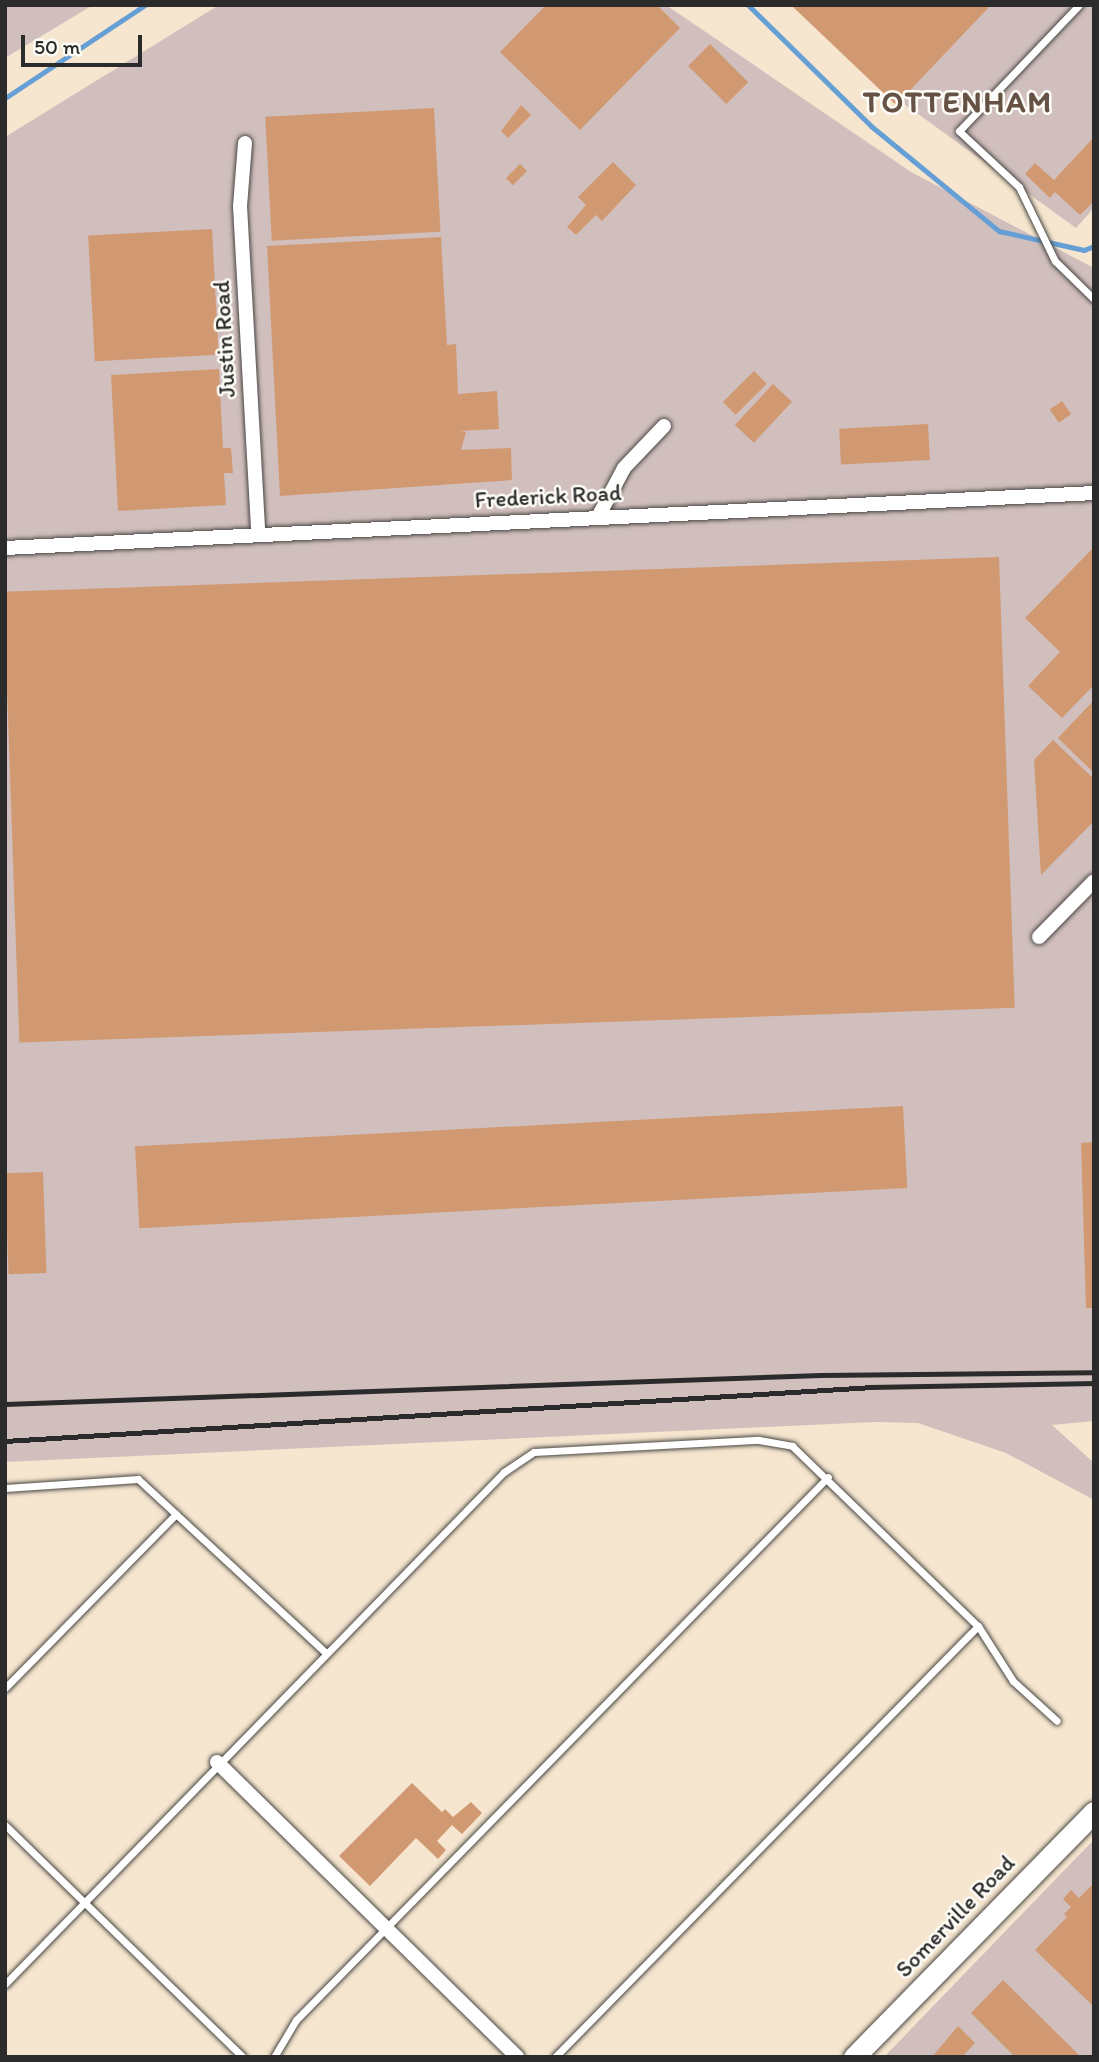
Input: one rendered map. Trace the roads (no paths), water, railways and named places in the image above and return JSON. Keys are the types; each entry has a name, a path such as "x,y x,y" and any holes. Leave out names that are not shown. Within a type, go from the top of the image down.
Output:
{"main road":[{"name":"Somerville Road","path":"854,2057 1094,1812"}],"street":[{"name":"Justin Road","path":"245,143 240,206 258,532"},
{"path":"598,517 624,468 664,426"},
{"name":"Frederick Road","path":"5,548 258,532 1094,493"},
{"path":"1039,937 1094,881"},
{"path":"217,1762 517,2057"}],"lane":[{"path":"1080,5 959,131 1018,187 1055,261 1094,299"},
{"path":"5,1984 217,1762 504,1472 534,1452 779,1441 803,1453 978,1626 1013,1681 1057,1721"},
{"path":"274,2057 296,2020 828,1477"},
{"path":"5,1489 138,1479 326,1653"},
{"path":"5,1688 176,1514"},
{"path":"555,2057 978,1626"},
{"path":"5,1825 243,2057"}],"waterway":[{"path":"5,98 145,5"},
{"path":"748,5 871,126 999,231 1084,250 1094,246"}],"railway":[{"path":"5,1404 820,1375 1094,1372"},
{"path":"5,1441 872,1387 1094,1383"}],"district":[{"name":"TOTTENHAM","path":"958,102"}]}
